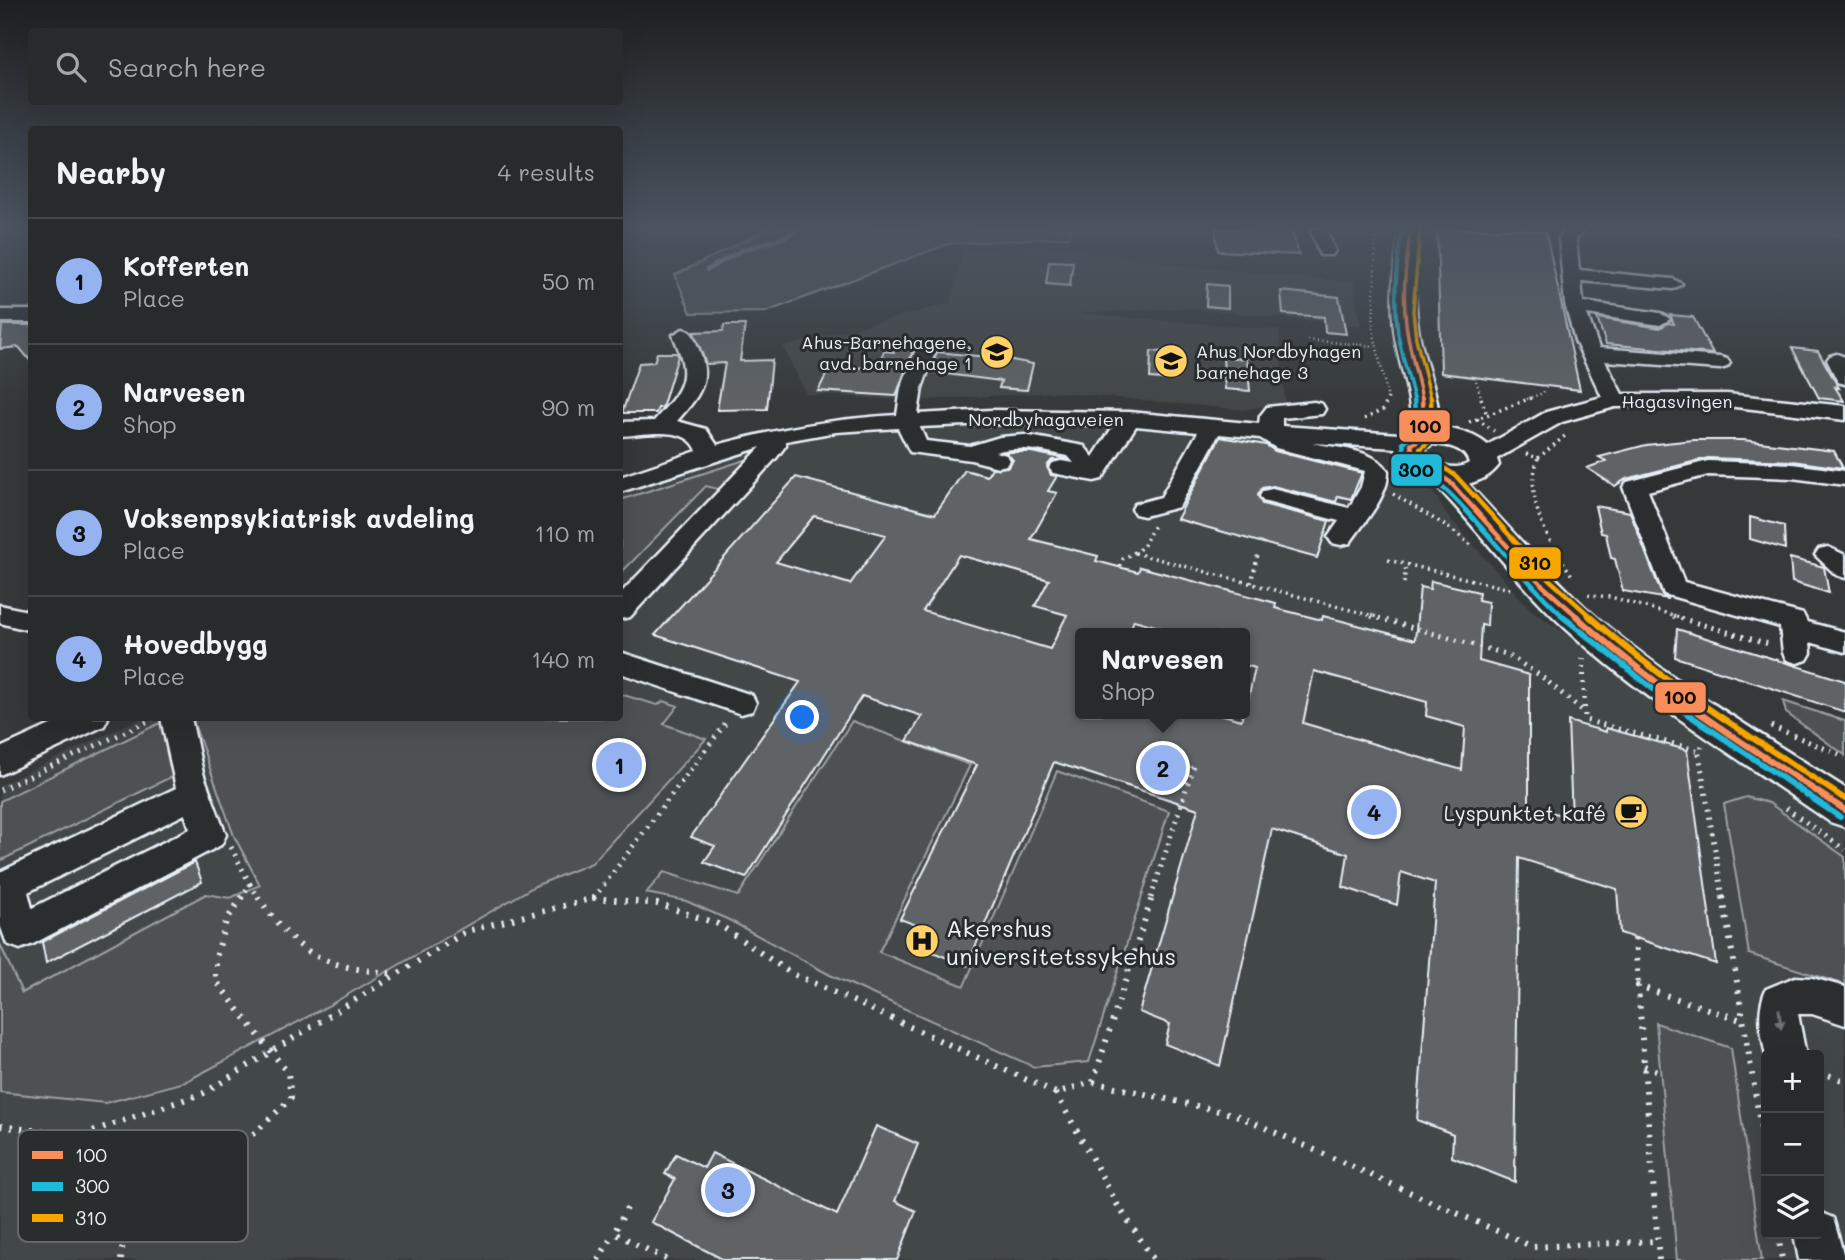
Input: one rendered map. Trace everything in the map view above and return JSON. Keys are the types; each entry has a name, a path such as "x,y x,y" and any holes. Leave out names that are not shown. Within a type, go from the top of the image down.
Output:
{"main road":[{"path":"1404,288 1405,319 1424,396 1417,445 1424,466 1440,473 1458,475 1483,441"},
{"path":"1424,396 1483,441"},
{"path":"1417,445 1483,441"},
{"path":"1483,441 1485,518"},
{"path":"1440,473 1485,518 1530,573 1601,639 1672,692 1845,810"}],"street":[{"path":"1572,288 1575,307 1591,354 1615,401"},
{"path":"1575,307 1660,319"},
{"path":"0,316 28,316"},
{"path":"660,428 691,394 697,377 693,355 683,335"},
{"path":"925,352 914,382 906,421 909,435 918,447 972,453 998,460"},
{"path":"1591,354 1720,363"},
{"path":"1618,357 1630,378"},
{"name":"Hagasvingen","path":"1483,441 1565,413 1615,401 1727,400 1845,413"},
{"path":"1272,496 1347,527 1375,484 1378,472 1375,467 1365,462 1284,443 1270,436 1271,416 1275,412 1314,409"},
{"name":"Nordbyhagaveien","path":"623,484 709,454 775,436 836,425 906,421 990,417 1129,419 1417,445"},
{"path":"1094,474 1129,419"},
{"path":"1151,514 1170,502 1213,425"},
{"path":"623,429 660,428 697,432 705,442 709,454"},
{"path":"623,607 775,445 775,436"},
{"path":"972,453 996,442 1019,440 1076,451 1094,474"},
{"path":"1062,468 1094,474"},
{"path":"1845,478 1779,470 1708,468 1635,487 1673,588 1793,621 1795,640 1845,642"},
{"path":"0,614 28,621"},
{"path":"623,663 741,703"},
{"path":"0,762 84,721"},
{"path":"177,721 193,795 209,835 20,932 8,885 193,795"},
{"path":"1785,1050 1778,1012 1780,1002 1787,997 1809,996 1845,1006"},
{"path":"1818,1239 1822,1260"}],"path":[{"path":"1360,420 1380,413 1387,403 1375,346 1373,288"},
{"path":"1308,340 1375,346"},
{"path":"1476,381 1487,415 1483,441 1538,458 1531,474 1537,508 1561,560 1596,605"},
{"path":"1487,415 1543,393 1547,386"},
{"path":"1120,566 1124,559 1143,547 1151,514"},
{"path":"1135,553 1500,650 1535,670 1584,712"},
{"path":"1251,583 1258,554"},
{"path":"1388,560 1522,592"},
{"path":"1404,583 1406,564"},
{"path":"1587,595 1611,597 1795,640"},
{"path":"1583,647 1584,720 1701,748 1761,1128"},
{"path":"594,898 741,703"},
{"path":"0,790 150,721"},
{"path":"1759,721 1845,757"},
{"path":"1093,1082 1194,764"},
{"path":"209,835 228,841 250,884 275,923 312,956 342,968 398,974"},
{"path":"248,1136 255,1133 291,1098 288,1073 216,981 216,958 226,921 250,884"},
{"path":"96,1130 204,1093 467,931 594,898 658,904 718,924 789,972 1056,1093 1117,1204 1154,1260"},
{"path":"1635,938 1658,1260"},
{"path":"1638,986 1744,1021"},
{"path":"1644,1066 1660,1072"},
{"path":"1824,1074 1845,1081"},
{"path":"1056,1093 1093,1082 1236,1115 1533,1247 1657,1241"},
{"path":"0,1126 31,1130"},
{"path":"598,1260 627,1208"},
{"path":"614,1233 667,1260"},
{"path":"1779,1239 1783,1260"},
{"path":"121,1260 123,1242"}],"shaded area":[{"path":"680,288 831,288 766,312 691,313"},
{"path":"954,288 1355,288 1361,326 1185,308 1076,313 1279,330 1285,403 1243,410 1055,392 914,401 806,394 783,347 950,303"},
{"name":"Akershus universitetssykehus","path":"991,420 1220,431 1361,451 1403,484 1433,492 1447,515 1530,609 1845,826 1845,1260 0,1260 0,785 135,721 623,721 623,492 785,438"},
{"path":"751,458 722,490 706,486 623,571 623,499"},
{"path":"623,695 657,705 664,701 678,706 664,724 706,739 592,863 535,886 328,1006 185,1082 105,1103 0,1092 0,944 22,993 206,894 230,898 260,885 234,836 193,721 623,721"},
{"path":"1783,701 1845,721 1845,755 1786,713"},
{"path":"852,721 970,765 879,952 964,986 1057,771 1169,811 1089,1062 1034,1067 830,975 729,920 686,901 646,893 664,872 738,896"},
{"path":"160,723 173,776 0,861 0,801"},
{"path":"1746,797 1769,803 1845,857 1845,985 1749,954 1724,804"},
{"path":"1656,1023 1731,1048 1762,1260 1677,1260"}],"building":[{"path":"1207,288 1228,288 1228,308 1206,306"},
{"path":"1439,288 1558,288 1580,390 1441,373"},
{"path":"1281,291 1339,297 1346,334 1325,332 1324,317 1283,314"},
{"path":"1670,315 1693,317 1713,354 1606,344 1597,318 1660,328 1668,323 1674,324"},
{"path":"2,325 28,325 28,358 19,347 0,349"},
{"path":"724,325 745,325 740,361 772,360 767,409 717,410 725,363 706,364 694,332 723,331"},
{"path":"899,339 934,342 933,346 918,345 913,350 896,396 818,391 831,365 877,369 884,351 894,352"},
{"path":"1792,348 1818,351 1844,401 1819,398"},
{"path":"1151,351 1175,353 1175,380 1150,378"},
{"path":"937,352 1033,364 1027,390 999,388 1001,381 930,372"},
{"path":"657,353 677,353 678,356 662,408 658,408 656,413 623,413 639,363 654,362"},
{"path":"1223,357 1247,359 1250,391 1225,389"},
{"path":"1220,437 1266,445 1275,451 1362,473 1351,499 1338,496 1336,502 1273,486 1262,488 1258,495 1262,504 1329,521 1317,558 1177,519"},
{"path":"1694,440 1743,440 1834,451 1843,468 1792,461 1708,458 1626,479 1615,486 1587,468 1606,461 1599,457 1646,445"},
{"path":"1006,452 1031,452 1067,459 1052,460 1047,466 1051,475 1057,476 1048,491 1057,493 1031,539 1098,556 1096,561 1138,572 1140,567 1276,603 1275,608 1322,620 1323,616 1415,640 1420,587 1430,589 1431,581 1479,592 1478,600 1488,602 1487,626 1481,625 1479,661 1529,675 1529,806 1572,818 1568,721 1606,732 1606,728 1687,750 1716,964 1620,933 1617,889 1519,858 1515,1182 1452,1157 1453,1134 1417,1120 1435,883 1401,872 1397,905 1343,887 1348,854 1272,829 1220,1066 1165,1044 1170,1024 1139,1012 1198,809 1054,762 967,966 918,946 927,929 900,919 977,765 907,741 922,716 862,696 746,878 704,862 715,846 691,837 800,682 655,635 796,477 935,514 965,470 987,476 992,468 1008,467 1013,460","holes":["814,516 886,535 850,584 776,562","959,555 1049,580 1035,606 1067,615 1050,649 923,611","1314,671 1427,702 1426,716 1465,727 1462,770 1303,723"]},
{"path":"1595,506 1630,512 1662,595 1668,599 1623,591 1606,534 1601,533"},
{"path":"1750,517 1784,526 1785,549 1750,539"},
{"path":"1790,558 1824,567 1829,593 1792,582"},
{"path":"1677,629 1845,681 1845,712 1675,657"},
{"path":"195,862 202,882 46,963 42,942"},
{"path":"876,1126 918,1144 895,1201 916,1211 897,1260 724,1260 651,1222 675,1179 665,1174 676,1154 704,1168 712,1153 837,1215"}],"transit line":[{"name":"300","path":"1396,288 1396,316 1400,345 1414,398 1416,420 1416,431 1403,443 1404,453 1413,467 1450,494 1537,592 1601,649 1701,724 1840,817"},
{"name":"100","path":"1405,288 1406,325 1425,423 1424,436 1411,445 1414,458 1450,482 1543,586 1608,645 1708,718 1845,810"},
{"name":"310","path":"1414,288 1416,338 1433,413 1432,439 1420,449 1421,452 1456,476 1550,580 1614,638 1713,711 1845,799"}],"place":[{"name":"Ahus-Barnehagene, avd. barnehage 1","path":"997,352"},
{"name":"Ahus Nordbyhagen barnehage 3","path":"1171,361"},
{"name":"Kofferten","path":"619,765"},
{"name":"Narvesen","path":"1163,768"},
{"name":"Hovedbygg","path":"1374,812"},
{"name":"Lyspunktet kafé","path":"1631,812"},
{"name":"Akershus universitetssykehus","path":"922,941"},
{"name":"Voksenpsykiatrisk avdeling","path":"728,1190"}]}
